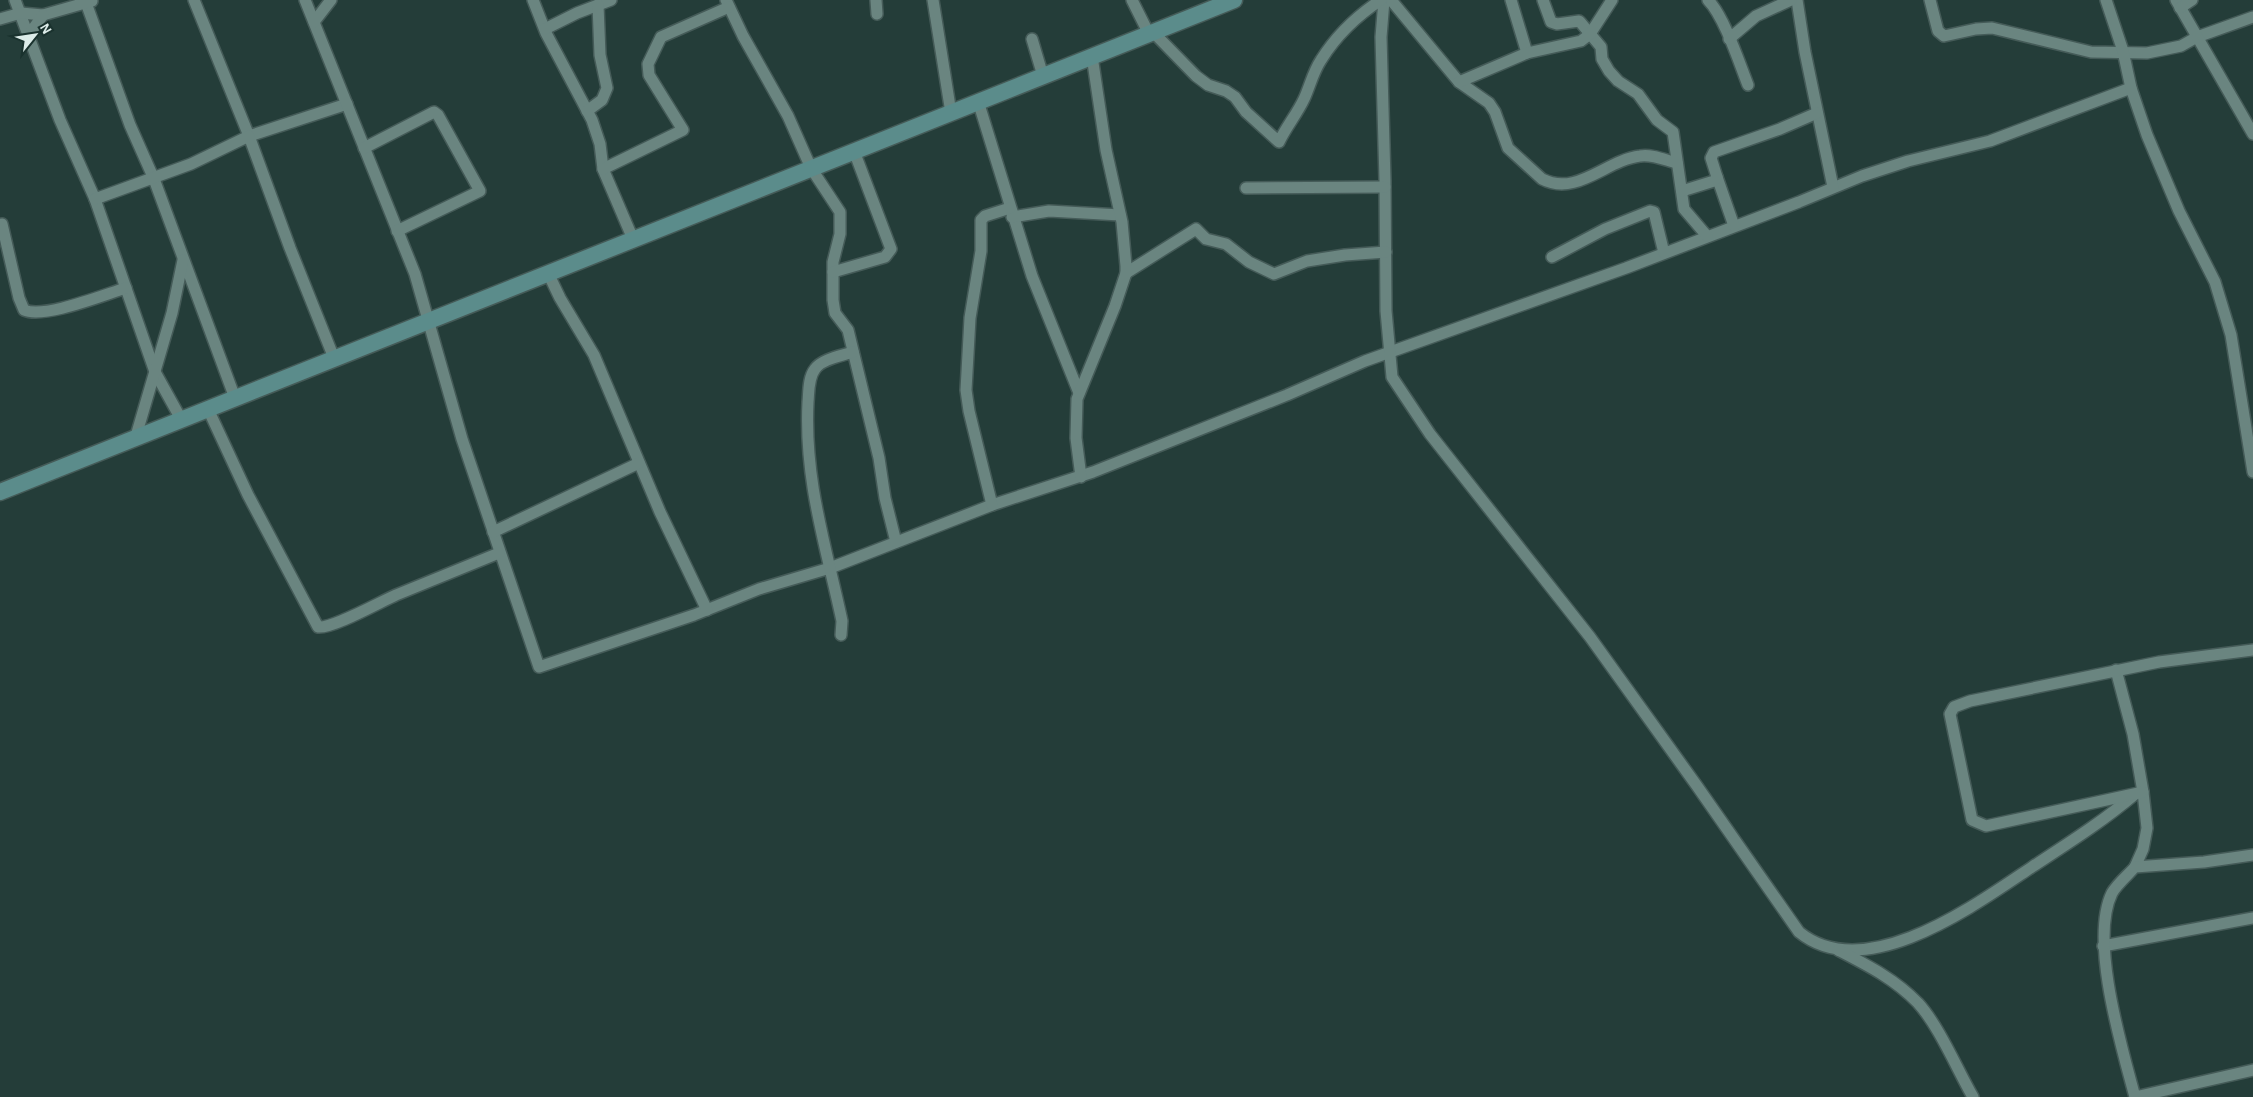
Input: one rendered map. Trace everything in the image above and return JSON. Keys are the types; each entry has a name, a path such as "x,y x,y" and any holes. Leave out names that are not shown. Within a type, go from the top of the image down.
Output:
{"main road":[{"path":"0,492 136,436 236,398 1234,0"}],"street":[{"path":"15,0 60,120 95,199 155,372 181,419"},
{"path":"194,0 249,136 290,248 334,358"},
{"path":"305,0 415,274 462,439 499,553 540,667 707,610 760,589 830,568 992,506 1081,477 1389,353 1664,253 1799,202 1833,187 1908,161 1999,138 2131,88"},
{"path":"314,22 331,0"},
{"path":"533,0 545,29 587,111 600,144 603,169 633,240"},
{"path":"545,29 577,12 611,0"},
{"path":"876,0 877,14"},
{"path":"933,0 951,113"},
{"path":"1132,0 1151,33 1196,76 1208,85 1226,91 1234,97 1252,118 1279,142 1304,98 1320,60 1337,38 1363,12 1382,0"},
{"path":"1382,0 1380,38 1389,353 1390,369 1396,385 1430,434 1590,638 1697,786 1796,928 1802,935 1823,946 1836,949 1886,976 1920,1005 1934,1026 1973,1097"},
{"path":"1391,0 1459,82 1489,104 1496,112 1508,148 1525,165 1548,182 1578,182 1626,159 1638,156 1648,155 1677,164"},
{"path":"1511,0 1527,54"},
{"path":"1543,0 1552,22 1557,24 1579,21 1601,47 1602,59 1609,71 1638,94 1657,120 1674,132 1684,209 1706,236"},
{"path":"1459,82 1527,54 1574,43 1590,34 1612,0"},
{"path":"1708,0 1729,39 1748,85"},
{"path":"1729,39 1756,16 1791,0"},
{"path":"1797,0 1817,113 1833,187"},
{"path":"1930,0 1938,31 1944,36 1976,29 1992,28 2091,52 2147,52 2181,46 2197,37 2253,17"},
{"path":"2106,0 2123,51 2131,88 2147,135 2179,211 2216,282 2231,335 2253,472"},
{"path":"2192,0 2178,4 2253,134"},
{"path":"0,20 21,13 44,16 89,1 130,125 154,179 236,398"},
{"path":"603,169 683,130 649,75 648,64 661,37 727,3 804,148 811,168 842,217 833,272 835,313 848,330 879,458 885,498 896,542"},
{"path":"587,111 602,100 606,88 600,55 598,5"},
{"path":"28,36 44,16"},
{"path":"1032,38 1043,76"},
{"path":"1081,477 1076,438 1079,392 1115,306 1126,272 1126,256 1120,215 1106,150 1092,56"},
{"path":"978,101 1032,276 1079,392"},
{"path":"95,199 191,164 249,136 347,104"},
{"path":"364,148 434,112 438,114 480,191 397,231"},
{"path":"1734,226 1710,158 1714,152 1780,129 1817,113"},
{"path":"833,272 885,257 892,249 854,151"},
{"path":"1682,191 1710,184 1716,177"},
{"path":"1246,188 1385,187"},
{"path":"1552,257 1597,233 1650,210 1654,212 1657,218 1664,253"},
{"path":"992,506 969,411 966,390 970,318 981,251 982,220 985,216 1011,212 1049,211 1120,215"},
{"path":"2,224 19,298 24,310 32,314 48,311 126,288"},
{"path":"1126,272 1196,229 1206,239 1223,242 1248,262 1274,274 1307,261 1345,255 1386,252"},
{"path":"136,436 172,313 184,260"},
{"path":"548,273 560,298 594,354 660,512 707,610"},
{"path":"841,635 842,621 812,489 807,423 809,385 817,367 853,352"},
{"path":"208,409 273,544 319,628 335,623 395,595 499,553"},
{"path":"493,532 639,463"},
{"path":"2139,794 1986,826 1979,824 1972,820 1950,714 1954,707 1970,701 2116,670 2159,662 2253,650"},
{"path":"2116,670 2133,734 2139,794 2147,828 2143,849 2135,867 2113,893 2104,920 2103,946 2117,1032 2135,1097 2253,1070"},
{"path":"1836,949 1885,946 1916,935 1958,916 2099,823 2139,794"},
{"path":"2135,867 2204,862 2253,854"},
{"path":"2103,946 2253,918"}]}
